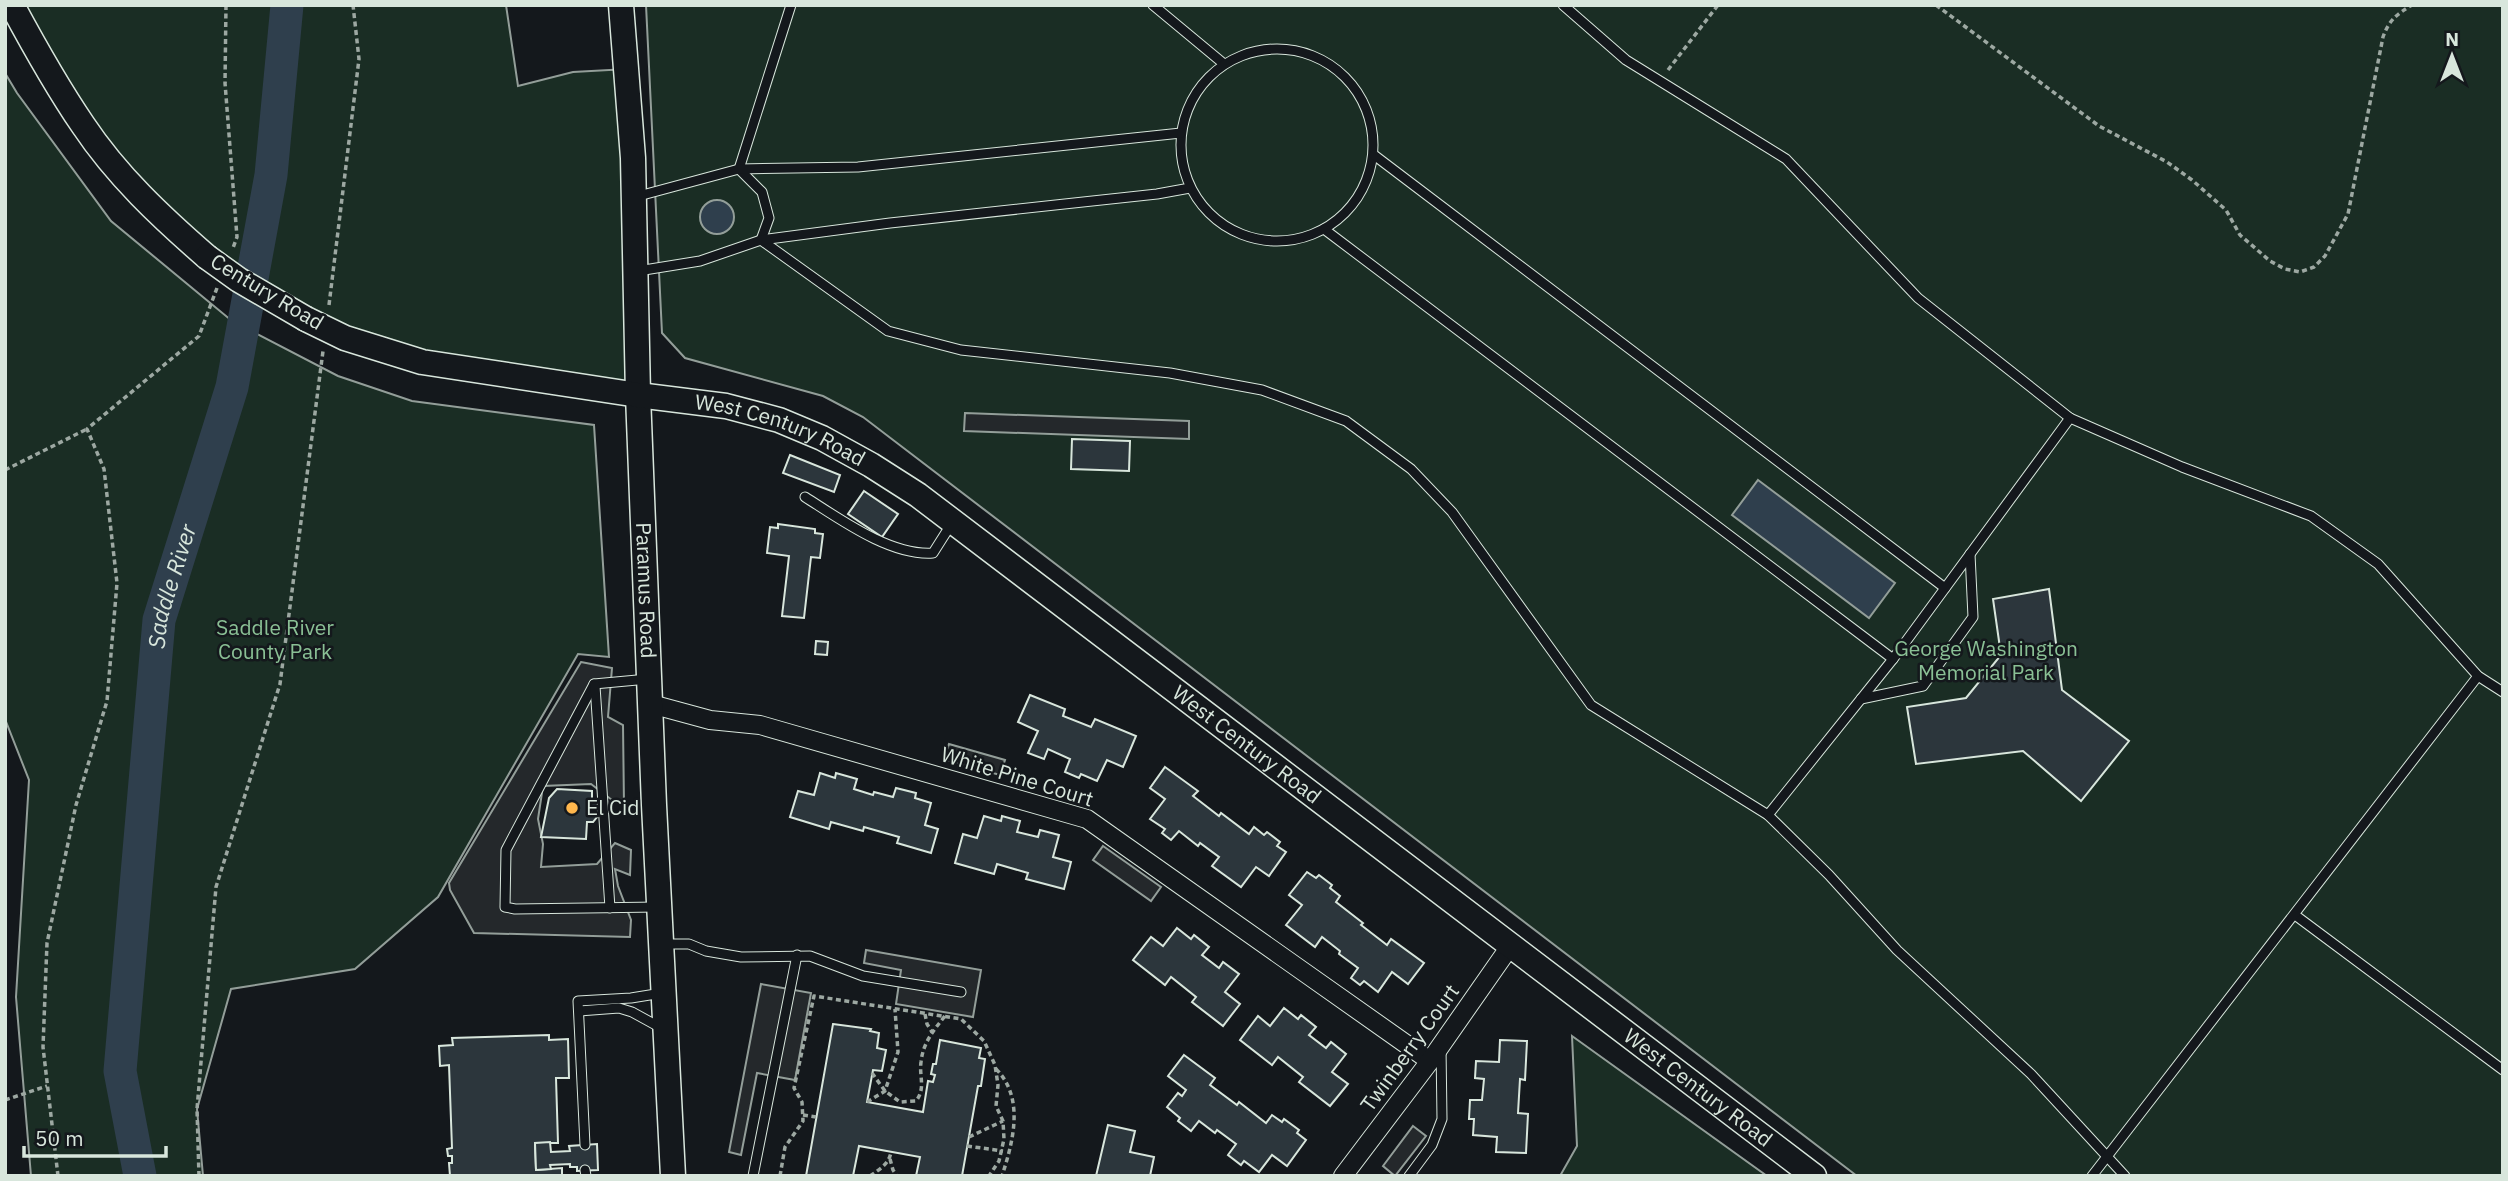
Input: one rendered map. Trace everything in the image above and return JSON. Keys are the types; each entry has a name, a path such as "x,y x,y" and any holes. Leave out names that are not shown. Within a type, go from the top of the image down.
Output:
{"main road":[{"name":"Century Road","path":"12,5 63,94 106,157 151,206 207,257 239,280 316,324 384,352 422,362 638,395"},
{"name":"Paramus Road","path":"621,5 634,197 638,395 673,1176"},
{"name":"West Century Road","path":"638,395 726,406 779,420 822,438 918,495 1814,1176"}],"street":[{"name":"White Pine Court","path":"650,692 710,720 760,725 1087,819 1430,1061"},
{"name":"Twinberry Court","path":"1343,1176 1430,1061 1511,945"}],"lane":[{"path":"739,169 791,5"},
{"path":"1153,5 1224,64"},
{"path":"1563,5 1626,60 1786,159 1918,298 2070,418 2182,467 2311,516 2378,564 2478,676 2503,692"},
{"path":"1257,50 1294,50 1327,62 1354,87 1370,119 1374,155 1366,185 1349,210 1324,229 1287,241 1248,237 1214,219 1190,188 1181,161 1181,133 1195,94 1224,64 1257,50"},
{"path":"634,197 739,169 858,167 1181,133"},
{"path":"1374,155 1945,588"},
{"path":"739,169 762,192 769,218 761,240"},
{"path":"636,271 700,261 761,240 1190,188"},
{"path":"1324,229 1893,659"},
{"path":"761,240 888,331 961,350 1170,373 1262,390 1346,421 1411,470 1452,512 1591,705 1768,815 1829,875 1897,950 2031,1074 2125,1176"},
{"path":"1768,815 1893,659 2070,418"},
{"path":"805,498 860,531 919,554 933,553 952,521"},
{"path":"1861,698 1923,686 1973,617 1970,554"},
{"path":"2092,1176 2478,676"},
{"path":"594,684 650,692"},
{"path":"594,684 506,850 505,907 659,906"},
{"path":"594,684 610,908"},
{"path":"2295,915 2503,1070"},
{"path":"661,944 689,944 706,951 741,957 797,955 821,958 863,976 961,992"},
{"path":"753,1176 797,955"},
{"path":"579,1006 663,993"},
{"path":"579,1006 619,1008 665,1030"},
{"path":"579,1006 585,1145"},
{"path":"1409,1176 1432,1144 1442,1119 1441,1045"}],"path":[{"path":"226,5 225,83 237,237 232,250"},
{"path":"199,1176 197,1109 216,887 280,684 316,324 359,59 353,5"},
{"path":"1660,81 1718,5"},
{"path":"1937,5 2099,127 2167,162 2226,210 2240,235 2253,249 2285,269 2300,272 2314,267 2325,256 2348,214 2383,37 2388,24 2396,15 2412,5"},
{"path":"5,470 87,429 199,336 218,287"},
{"path":"58,1176 43,1047 47,943 76,805 107,701 117,583 104,470 87,429"},
{"path":"780,1176 785,1147 803,1121 802,1102 794,1088 814,996 961,1019 978,1035 990,1052 995,1068 998,1085 996,1106 1003,1121 1003,1151 989,1176"},
{"path":"867,1102 885,1091 898,1052 895,1009"},
{"path":"926,1014 927,1024 932,1032"},
{"path":"872,1073 885,1091 900,1102 916,1101 923,1084 920,1065 926,1042 944,1016"},
{"path":"995,1068 1009,1086 1015,1120 1011,1149 1002,1176"},
{"path":"5,1100 47,1086"},
{"path":"803,1115 816,1117"},
{"path":"969,1137 1003,1121"},
{"path":"967,1146 1003,1151"},
{"path":"891,1152 890,1159 897,1176"},
{"path":"870,1176 890,1159"}],"green space":[{"path":"12,5 506,5 518,86 573,72 627,69 638,395 345,338 151,207"},
{"name":"George Washington Memorial Park","path":"646,5 2503,5 2503,1176 1857,1176 863,417 823,396 685,358 662,333"},
{"name":"Saddle River County Park","path":"5,73 111,221 232,321 338,376 412,401 594,425 609,657 578,654 438,897 355,969 231,989 197,1109 203,1176 31,1176 16,997 29,780 5,719"},
{"path":"1572,1036 1767,1176 1560,1176 1577,1146"}],"shaded area":[{"path":"965,413 1189,421 1189,439 964,431"},
{"path":"581,662 612,668 608,717 623,725 624,805 612,800 591,784 543,786 538,819 543,844 541,867 597,864 615,843 631,850 630,875 615,869 618,886 631,920 630,937 474,933 450,890 449,883"},
{"path":"949,744 1005,760 1000,775 944,759"},
{"path":"1103,846 1161,887 1151,901 1093,860"},
{"path":"866,950 981,970 973,1017 896,1004 901,970 864,963"},
{"path":"761,984 811,993 795,1080 757,1073 741,1155 729,1152"},
{"path":"1413,1126 1426,1136 1395,1176 1383,1166"}],"water":[{"path":"717,200 729,205 734,217 729,229 717,234 705,229 700,217 705,205"},
{"path":"1758,480 1895,583 1869,618 1732,515"}],"building":[{"path":"1072,439 1130,441 1129,471 1071,469"},
{"path":"790,455 840,475 834,492 783,473"},
{"path":"864,491 898,514 882,537 848,514"},
{"path":"778,524 815,529 815,533 823,534 820,558 811,557 804,618 782,616 789,556 767,553 770,527 778,528"},
{"path":"2049,589 2062,690 2129,741 2081,801 2023,751 1916,764 1907,707 1966,698 2001,655 1993,599"},
{"path":"816,641 828,642 827,655 815,654"},
{"path":"1030,695 1065,709 1063,716 1091,727 1095,719 1136,736 1123,767 1107,760 1097,781 1081,774 1079,778 1065,772 1070,759 1048,749 1044,759 1028,753 1038,731 1018,722"},
{"path":"1165,767 1198,791 1193,796 1219,816 1221,813 1249,834 1254,827 1264,835 1267,832 1280,842 1277,846 1286,852 1269,876 1256,867 1241,887 1212,866 1219,857 1200,843 1198,846 1179,831 1171,840 1162,833 1165,829 1150,819 1165,799 1150,788"},
{"path":"820,773 835,778 836,773 857,779 854,789 873,795 874,792 893,797 896,788 916,793 915,798 931,803 925,825 938,829 931,853 897,843 899,837 864,827 863,831 831,822 829,829 790,817 798,791 814,795"},
{"name":"El Cid","path":"557,789 592,791 592,800 598,800 597,817 593,822 587,822 586,839 541,837 549,798"},
{"path":"984,816 1001,821 1002,816 1020,821 1017,832 1038,837 1040,830 1059,835 1053,857 1071,862 1064,889 1026,879 1028,873 997,864 994,874 955,863 963,834 977,838"},
{"path":"1307,872 1316,878 1319,875 1332,885 1330,888 1340,896 1336,902 1363,923 1361,925 1387,945 1391,939 1424,963 1408,984 1392,972 1378,992 1364,981 1360,985 1351,978 1358,968 1339,954 1340,951 1322,937 1315,947 1286,925 1302,905 1289,895"},
{"path":"1177,928 1191,939 1194,935 1209,947 1202,955 1219,968 1223,962 1239,974 1225,992 1240,1004 1223,1026 1192,1002 1196,997 1171,977 1165,985 1133,960 1151,937 1163,946"},
{"path":"1284,1008 1298,1019 1301,1015 1316,1027 1309,1035 1326,1048 1331,1042 1346,1054 1332,1072 1348,1084 1330,1106 1299,1082 1303,1077 1278,1057 1272,1065 1240,1040 1258,1016 1270,1026"},
{"path":"833,1024 871,1029 870,1031 879,1033 877,1048 886,1050 882,1071 873,1070 867,1102 923,1112 928,1081 933,1082 935,1075 931,1074 933,1064 936,1064 940,1040 981,1048 979,1058 985,1059 981,1086 978,1086 962,1176 916,1176 920,1157 859,1146 853,1176 806,1176"},
{"path":"549,1035 549,1040 568,1039 569,1078 556,1078 558,1143 535,1143 536,1170 562,1168 562,1176 450,1176 449,1163 452,1163 452,1156 448,1156 447,1149 452,1148 449,1065 440,1066 439,1046 453,1045 452,1038"},
{"path":"1500,1040 1527,1041 1525,1080 1520,1079 1518,1113 1528,1114 1526,1153 1496,1152 1497,1137 1473,1135 1474,1119 1469,1119 1470,1100 1482,1100 1484,1079 1475,1078 1476,1061 1499,1062"},
{"path":"1184,1055 1215,1078 1210,1085 1237,1105 1239,1102 1266,1123 1272,1115 1282,1122 1284,1119 1299,1130 1297,1133 1306,1140 1287,1166 1272,1155 1259,1172 1244,1161 1241,1165 1228,1155 1236,1144 1217,1130 1215,1133 1199,1121 1191,1131 1178,1121 1180,1118 1167,1107 1178,1093 1182,1096 1186,1090 1168,1076"},
{"path":"1108,1125 1135,1131 1130,1152 1154,1157 1150,1176 1096,1176"},
{"path":"550,1142 551,1152 570,1151 569,1146 597,1144 598,1170 577,1171 577,1167 570,1167 570,1164 550,1165 551,1169 536,1170 535,1143"}],"waterway":[{"name":"Saddle River","path":"140,1176 120,1071 159,620 232,387 271,175 287,5"}],"place":[{"name":"El Cid","path":"572,808"}]}
